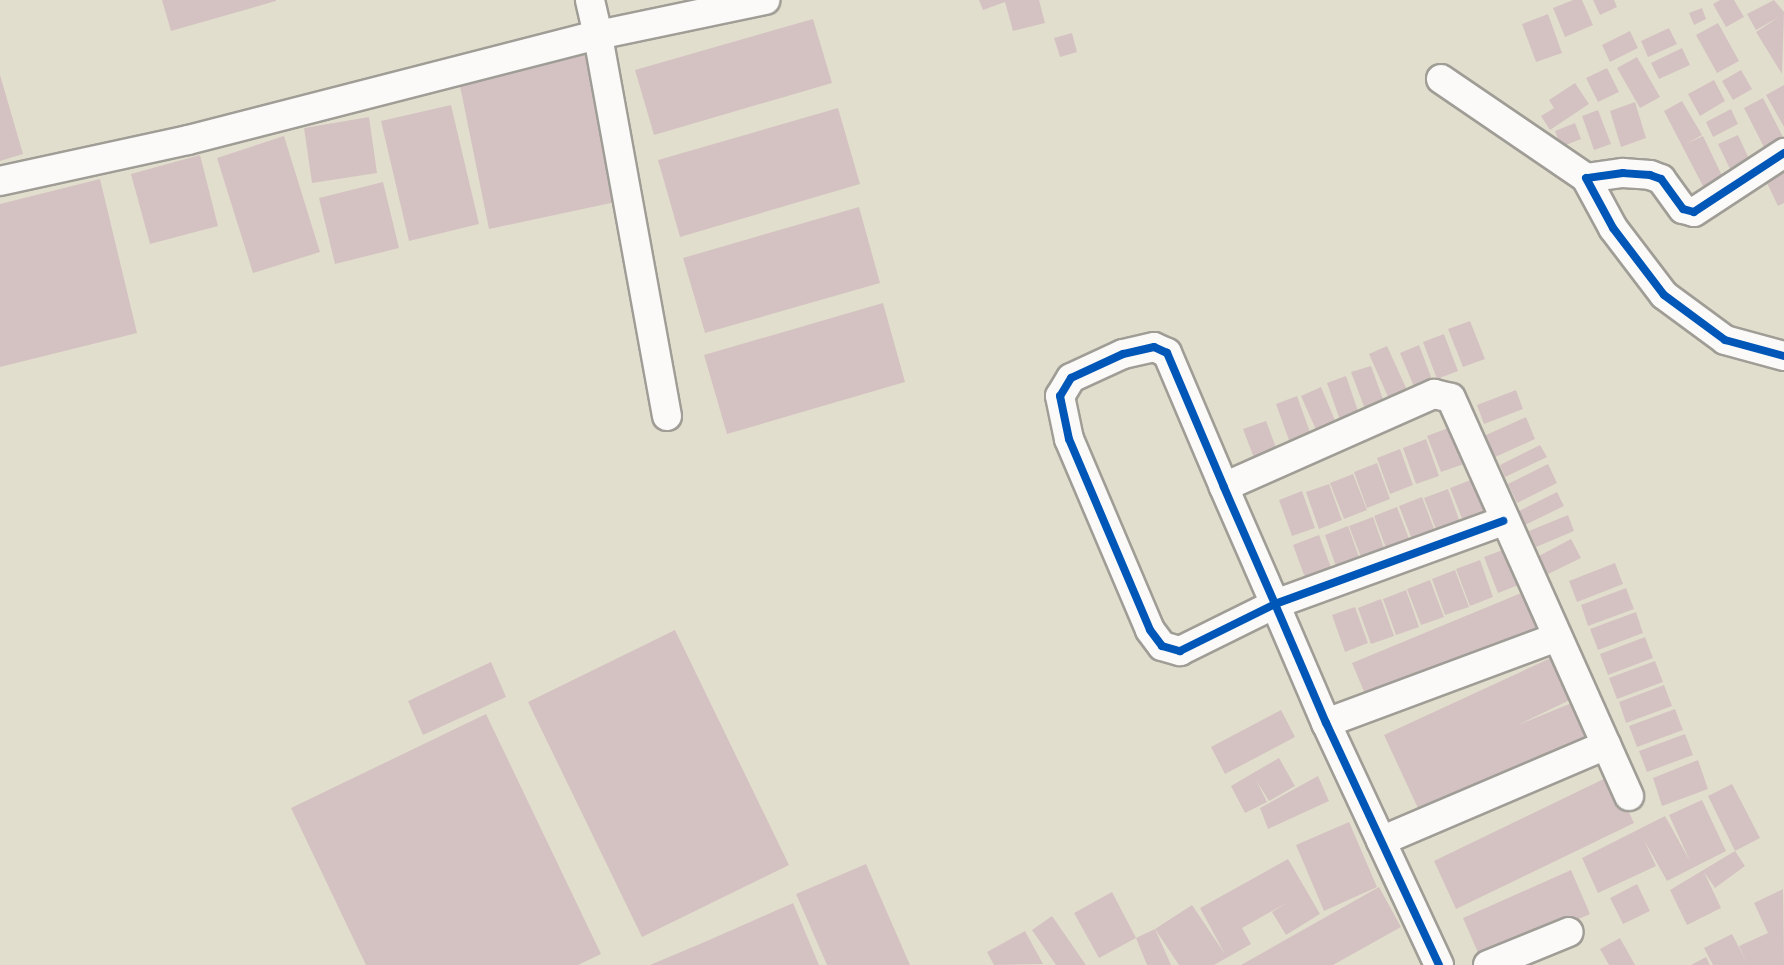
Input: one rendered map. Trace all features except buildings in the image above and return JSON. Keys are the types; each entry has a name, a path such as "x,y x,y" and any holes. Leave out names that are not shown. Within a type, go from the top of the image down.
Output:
{"street":[{"path":"590,0 668,416"},
{"path":"0,181 188,140 598,35 765,0"},
{"path":"1441,79 1586,178 1613,228 1664,295 1725,340 1784,356"},
{"path":"1586,178 1623,173 1650,175 1660,179 1683,208 1694,212 1784,153"},
{"path":"1439,965 1326,723 1275,604 1224,487 1167,353 1154,347 1123,354 1071,378 1060,396 1069,439 1150,630 1162,646 1180,651 1275,604 1503,521"},
{"path":"1224,487 1441,393 1451,398 1503,521 1629,796"},
{"path":"1326,723 1557,637"},
{"path":"1381,841 1606,745"},
{"path":"1488,965 1569,933"}],"cycle path":[{"path":"1784,153 1694,212 1683,209 1661,179 1650,175 1623,173 1586,178 1613,228 1664,295 1725,340 1784,356"},
{"path":"1439,965 1326,723 1275,604 1224,487 1167,353 1154,347 1123,354 1071,378 1060,396 1069,439 1150,630 1162,646 1180,651 1275,604 1503,521"}]}
